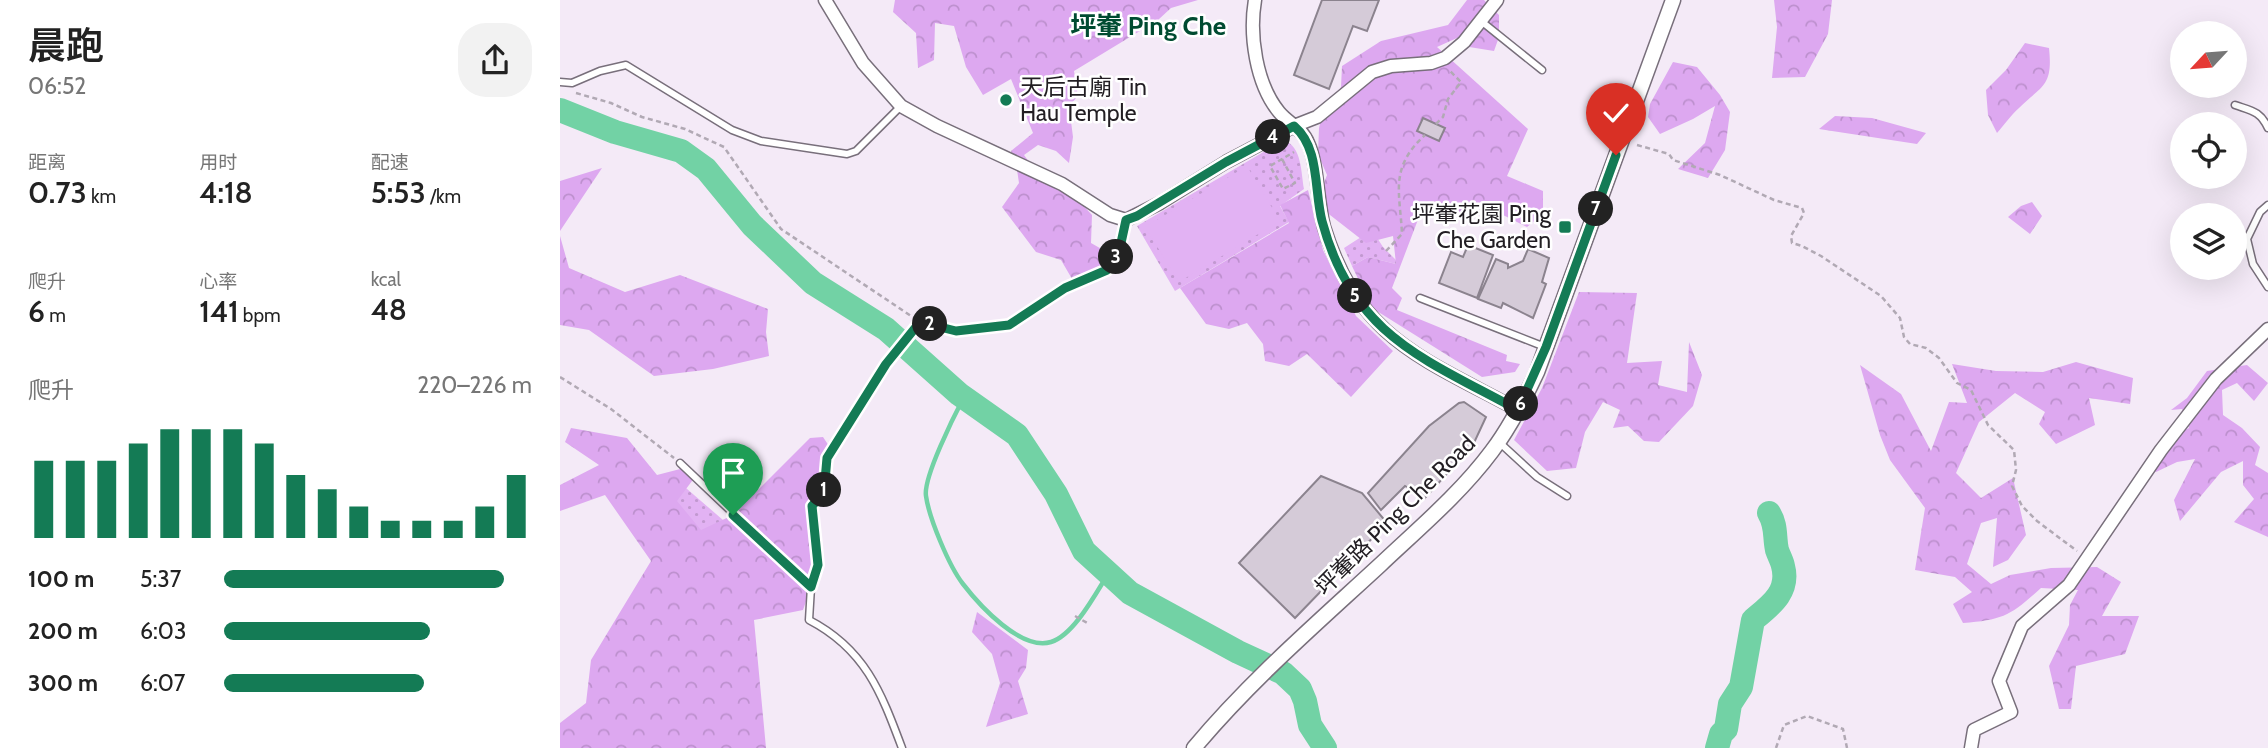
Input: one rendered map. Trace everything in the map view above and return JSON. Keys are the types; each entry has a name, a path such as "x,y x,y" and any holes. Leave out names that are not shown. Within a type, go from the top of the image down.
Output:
{"street":[{"path":"825,0 863,63 901,106 937,126 1062,184 1110,215 1126,220 1226,162 1294,126 1321,115 1372,72 1391,66 1441,61 1459,48 1497,0"},
{"path":"1255,0 1254,37 1264,85 1279,111 1302,132 1310,145 1323,223 1343,275 1360,303 1380,327 1402,345 1518,410"},
{"name":"坪輋路 Ping Che Road","path":"1194,748 1244,692 1472,476 1499,442 1518,410 1546,347 1673,0"},
{"path":"1971,748 1974,730 2011,712 1999,681 2022,626 2069,585 2161,450 2216,379 2268,329"}],"lane":[{"path":"1481,21 1542,70"},
{"path":"560,82 572,83 600,71 626,65 732,131 761,141 847,154 856,151 901,106"},
{"path":"2235,105 2263,117 2268,128"},
{"path":"2268,205 2260,212 2247,239 2253,264 2268,287"},
{"path":"1420,298 1546,347"},
{"path":"1499,442 1537,477 1567,496"},
{"path":"680,463 811,587 809,620 835,635 860,661 886,705 902,748"}],"path":[{"path":"1436,124 1443,117 1448,99 1461,82 1446,67"},
{"path":"574,92 611,103 642,117 685,129 724,147 781,229 920,322 956,331 1009,325 1065,288 1107,270 1119,252 1126,220"},
{"path":"1386,251 1402,234 1398,189 1406,156 1425,135"},
{"path":"1637,145 1669,154 1673,160 1720,175 1773,200 1802,208 1804,213 1791,236 1792,243 1821,256 1881,296 1900,318 1904,337 1910,344 1926,348 1939,358 1957,383 1971,390 1988,425 2014,450 2016,470 2012,486 2022,506 2037,521 2087,558"},
{"path":"1282,159 1295,183 1283,190 1270,166 1282,159 1294,152"},
{"path":"811,587 818,565 812,506 824,492 827,458 886,364 920,322"},
{"path":"560,377 611,409 680,463"},
{"path":"1075,616 1089,624"},
{"path":"1776,748 1784,725 1807,716 1843,729 1847,748"}],"shaded area":[{"path":"1284,140 1290,143 1297,154 1304,189 1280,206 1289,222 1175,291 1137,226"},
{"path":"1247,166 1280,221 1179,282 1145,227"},
{"path":"1372,230 1383,247 1397,261 1396,264 1368,257 1352,266 1344,248"},
{"path":"679,482 723,520 684,558 656,530"}],"green space":[{"path":"895,0 1198,0 1171,8 1158,20 1074,71 1078,96 1069,106 1073,137 1069,163 1056,151 1038,145 1024,155 1037,173 1079,201 1092,215 1091,243 1105,251 1098,274 1075,284 1061,260 1036,252 1002,207 1019,183 1011,151 1033,133 1011,79 983,95 966,67 954,26 935,23 934,60 918,68 916,33 893,12"},
{"path":"1467,0 1484,0 1499,15 1499,37 1494,51 1463,46 1457,38 1437,47 1528,129 1507,176 1543,191 1543,214 1527,227 1479,203 1468,216 1453,220 1450,215 1419,217 1392,288 1402,298 1397,310 1507,355 1506,361 1520,364 1515,372 1482,377 1372,308 1352,266 1368,257 1396,264 1393,236 1366,243 1321,208 1319,196 1327,175 1318,154 1319,128 1322,116 1341,87 1342,66 1381,41 1448,25"},
{"path":"1774,0 1832,0 1828,34 1805,77 1772,78 1777,27"},
{"path":"2025,43 2049,48 2048,78 1997,133 1988,115 1986,90 2006,70"},
{"path":"1673,62 1697,67 1730,112 1725,150 1708,178 1678,169 1705,143 1715,106 1660,134 1648,117 1650,104"},
{"path":"1835,116 1872,118 1926,133 1917,144 1819,129"},
{"path":"602,168 560,231 560,181"},
{"path":"1308,190 1323,250 1356,316 1393,351 1351,397 1307,354 1289,366 1265,361 1263,344 1247,323 1229,329 1206,324 1180,288 1289,223 1280,205"},
{"path":"2032,202 2042,216 2030,234 2008,217 2021,206"},
{"path":"560,236 569,268 625,292 680,275 768,309 766,332 769,356 713,369 654,376 589,330 560,325"},
{"path":"1579,292 1637,293 1627,363 1662,361 1658,385 1687,392 1689,342 1702,375 1693,406 1659,442 1644,441 1628,426 1613,428 1620,410 1603,402 1585,432 1576,468 1547,471 1514,440 1542,388"},
{"path":"2076,362 2133,378 2130,404 2089,398 2095,425 2056,444 2039,424 2045,412 2015,393 1979,422 1956,473 1981,498 2013,478 2026,535 2008,560 1993,567 1997,518 1981,523 1967,564 1991,584 2010,575 2051,568 2097,567 2121,582 2102,616 2139,616 2125,654 2076,666 2071,709 2059,709 2049,666 2069,625 2070,605 2078,590 2041,588 2014,610 1998,618 1963,623 1953,604 1972,592 1955,577 1915,570 1925,508 1890,460 1860,365 1901,394 1931,451 1949,402 1967,403 1952,364 1996,371 2043,372"},
{"path":"2247,365 2268,383 2254,401 2237,383 2222,390 2223,415 2242,428 2260,447 2255,465 2268,473 2268,537 2234,522 2254,499 2243,485 2243,461 2221,472 2180,521 2174,500 2195,459 2177,462 2156,472 2141,467 2162,439 2189,428 2182,409 2171,410 2187,398 2207,371"},
{"path":"571,428 627,438 657,475 684,468 695,477 677,501 701,530 733,515 810,438 823,437 829,446 824,492 812,506 811,587 803,610 754,620 766,748 560,748 560,723 586,703 591,660 651,561 605,495 560,511 560,485 599,465 565,442"},
{"path":"977,612 1028,650 1026,668 1018,681 1028,714 986,727 1000,683 992,654 972,632"}],"building":[{"path":"1322,0 1379,0 1367,31 1353,26 1329,89 1294,75"},
{"path":"1423,118 1445,128 1439,141 1417,131"},
{"path":"1468,245 1493,255 1477,298 1439,283 1451,252 1463,257"},
{"path":"1528,249 1549,258 1542,282 1546,284 1533,318 1503,303 1501,308 1478,299 1496,259 1508,264 1508,268 1523,261"},
{"path":"1464,402 1486,417 1473,445 1425,498 1405,486 1381,510 1368,493 1429,426"},
{"path":"1321,476 1362,493 1387,523 1295,618 1239,563"}],"waterway":[{"path":"560,110 615,132 681,151 706,169 752,225 813,283 886,329 959,394 1017,435 1056,494 1084,551 1130,593 1238,652 1283,673 1300,689 1310,725 1325,748"},
{"path":"964,397 934,462 926,496 935,529 946,554 970,593 1002,625 1014,633 1039,643 1051,642 1060,638 1076,622 1108,574"},
{"path":"1717,748 1721,734 1726,729 1730,704 1741,687 1753,620 1777,598 1784,583 1783,566 1769,513"}],"place":[{"name":"天后古廟 Tin Hau Temple","path":"1006,100"},
{"name":"坪輋花園 Ping Che Garden","path":"1565,227"}],"district":[{"name":"坪輋 Ping Che","path":"1148,26"}],"route":[{"path":"733,515 811,587 818,565 812,506 824,492 827,458 886,364 920,322 956,331 1009,325 1065,288 1107,270 1119,252 1126,220 1294,126 1302,132 1310,145 1323,223 1336,261 1360,303 1380,327 1402,345 1518,410 1546,347 1616,155"}]}
